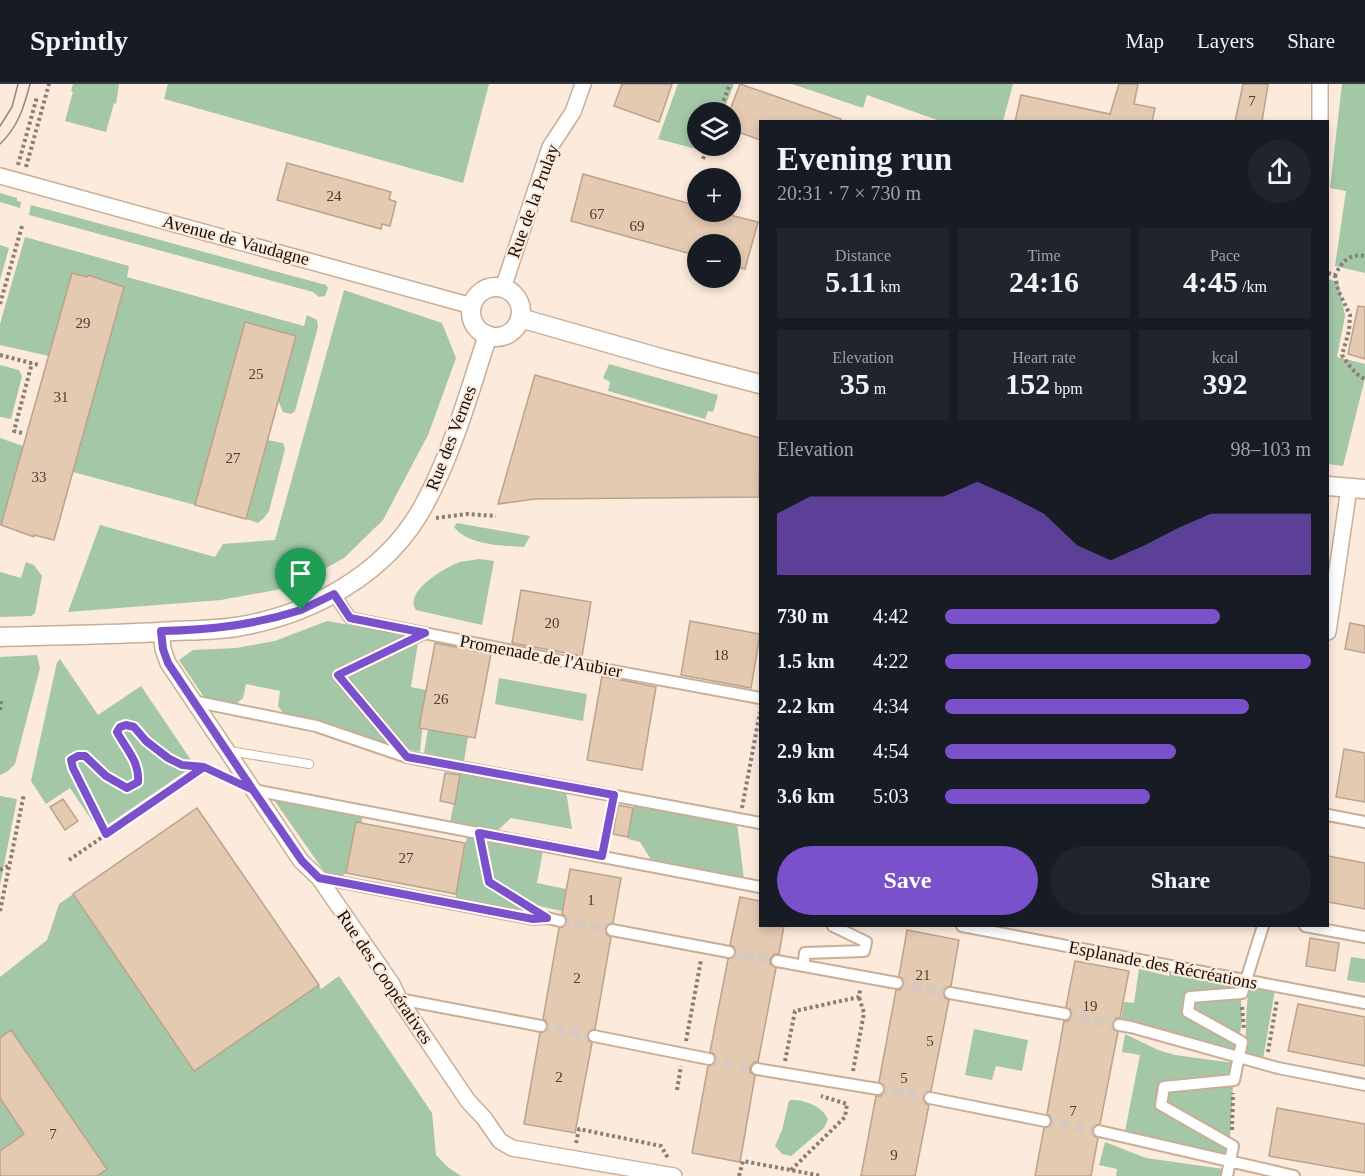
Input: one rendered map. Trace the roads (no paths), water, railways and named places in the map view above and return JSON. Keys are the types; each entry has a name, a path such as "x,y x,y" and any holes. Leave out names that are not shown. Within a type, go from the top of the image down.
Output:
{"street":[{"name":"Rue de la Prulay","path":"503,288 550,147 573,112 583,84"},
{"path":"1320,84 1320,120"},
{"name":"Avenue de Vaudagne","path":"0,176 472,306"},
{"path":"503,288 515,296 519,303 520,318 510,332 500,336 488,335 474,324 472,306 474,299 483,290 503,288"},
{"path":"520,318 759,384"},
{"name":"Rue des Vernes","path":"0,637 208,630 258,623 301,610 334,594 368,570 394,546 424,506 453,439 488,335"},
{"path":"1329,486 1357,488 1329,627"},
{"name":"Promenade de l'Aubier","path":"334,594 350,618 759,698"},
{"name":"Rue des Coopératives","path":"161,631 163,649 168,663 193,701 302,861 319,878 392,984 399,999 468,1101 484,1118 500,1141 512,1148 673,1171"},
{"path":"407,757 338,675 425,633"},
{"path":"193,701 315,726 407,757 759,823"},
{"path":"253,790 759,887"},
{"path":"1329,814 1365,822"},
{"path":"319,878 533,919 547,918 560,921"},
{"path":"803,966 805,953 864,951 866,942 835,927"},
{"name":"Esplanade des Récréations","path":"967,927 1365,1003"},
{"path":"1227,1176 1233,1146 1161,1105 1164,1087 1234,1080 1242,1042 1188,1012 1190,997 1242,993 1263,927"},
{"path":"1310,927 1365,937"},
{"path":"612,930 729,952"},
{"path":"777,961 897,983"},
{"path":"950,993 1065,1014"},
{"path":"399,999 541,1026"},
{"path":"1119,1025 1266,1064 1365,1085"},
{"path":"594,1036 709,1059"},
{"path":"757,1069 878,1089"},
{"path":"930,1098 1045,1120"},
{"path":"1099,1131 1294,1176"}],"lane":[{"path":"228,751 309,764"},
{"path":"479,833 489,882 547,918"}],"tunnel":[{"path":"560,921 612,930"},
{"path":"729,952 777,961"},
{"path":"897,983 950,993"},
{"path":"1065,1014 1119,1025"},
{"path":"541,1026 594,1036"},
{"path":"709,1059 757,1069"},
{"path":"878,1089 930,1098"},
{"path":"1045,1121 1099,1131"}],"tram line":[{"path":"0,126 12,107 18,84"},
{"path":"0,144 16,124 30,84"}]}
